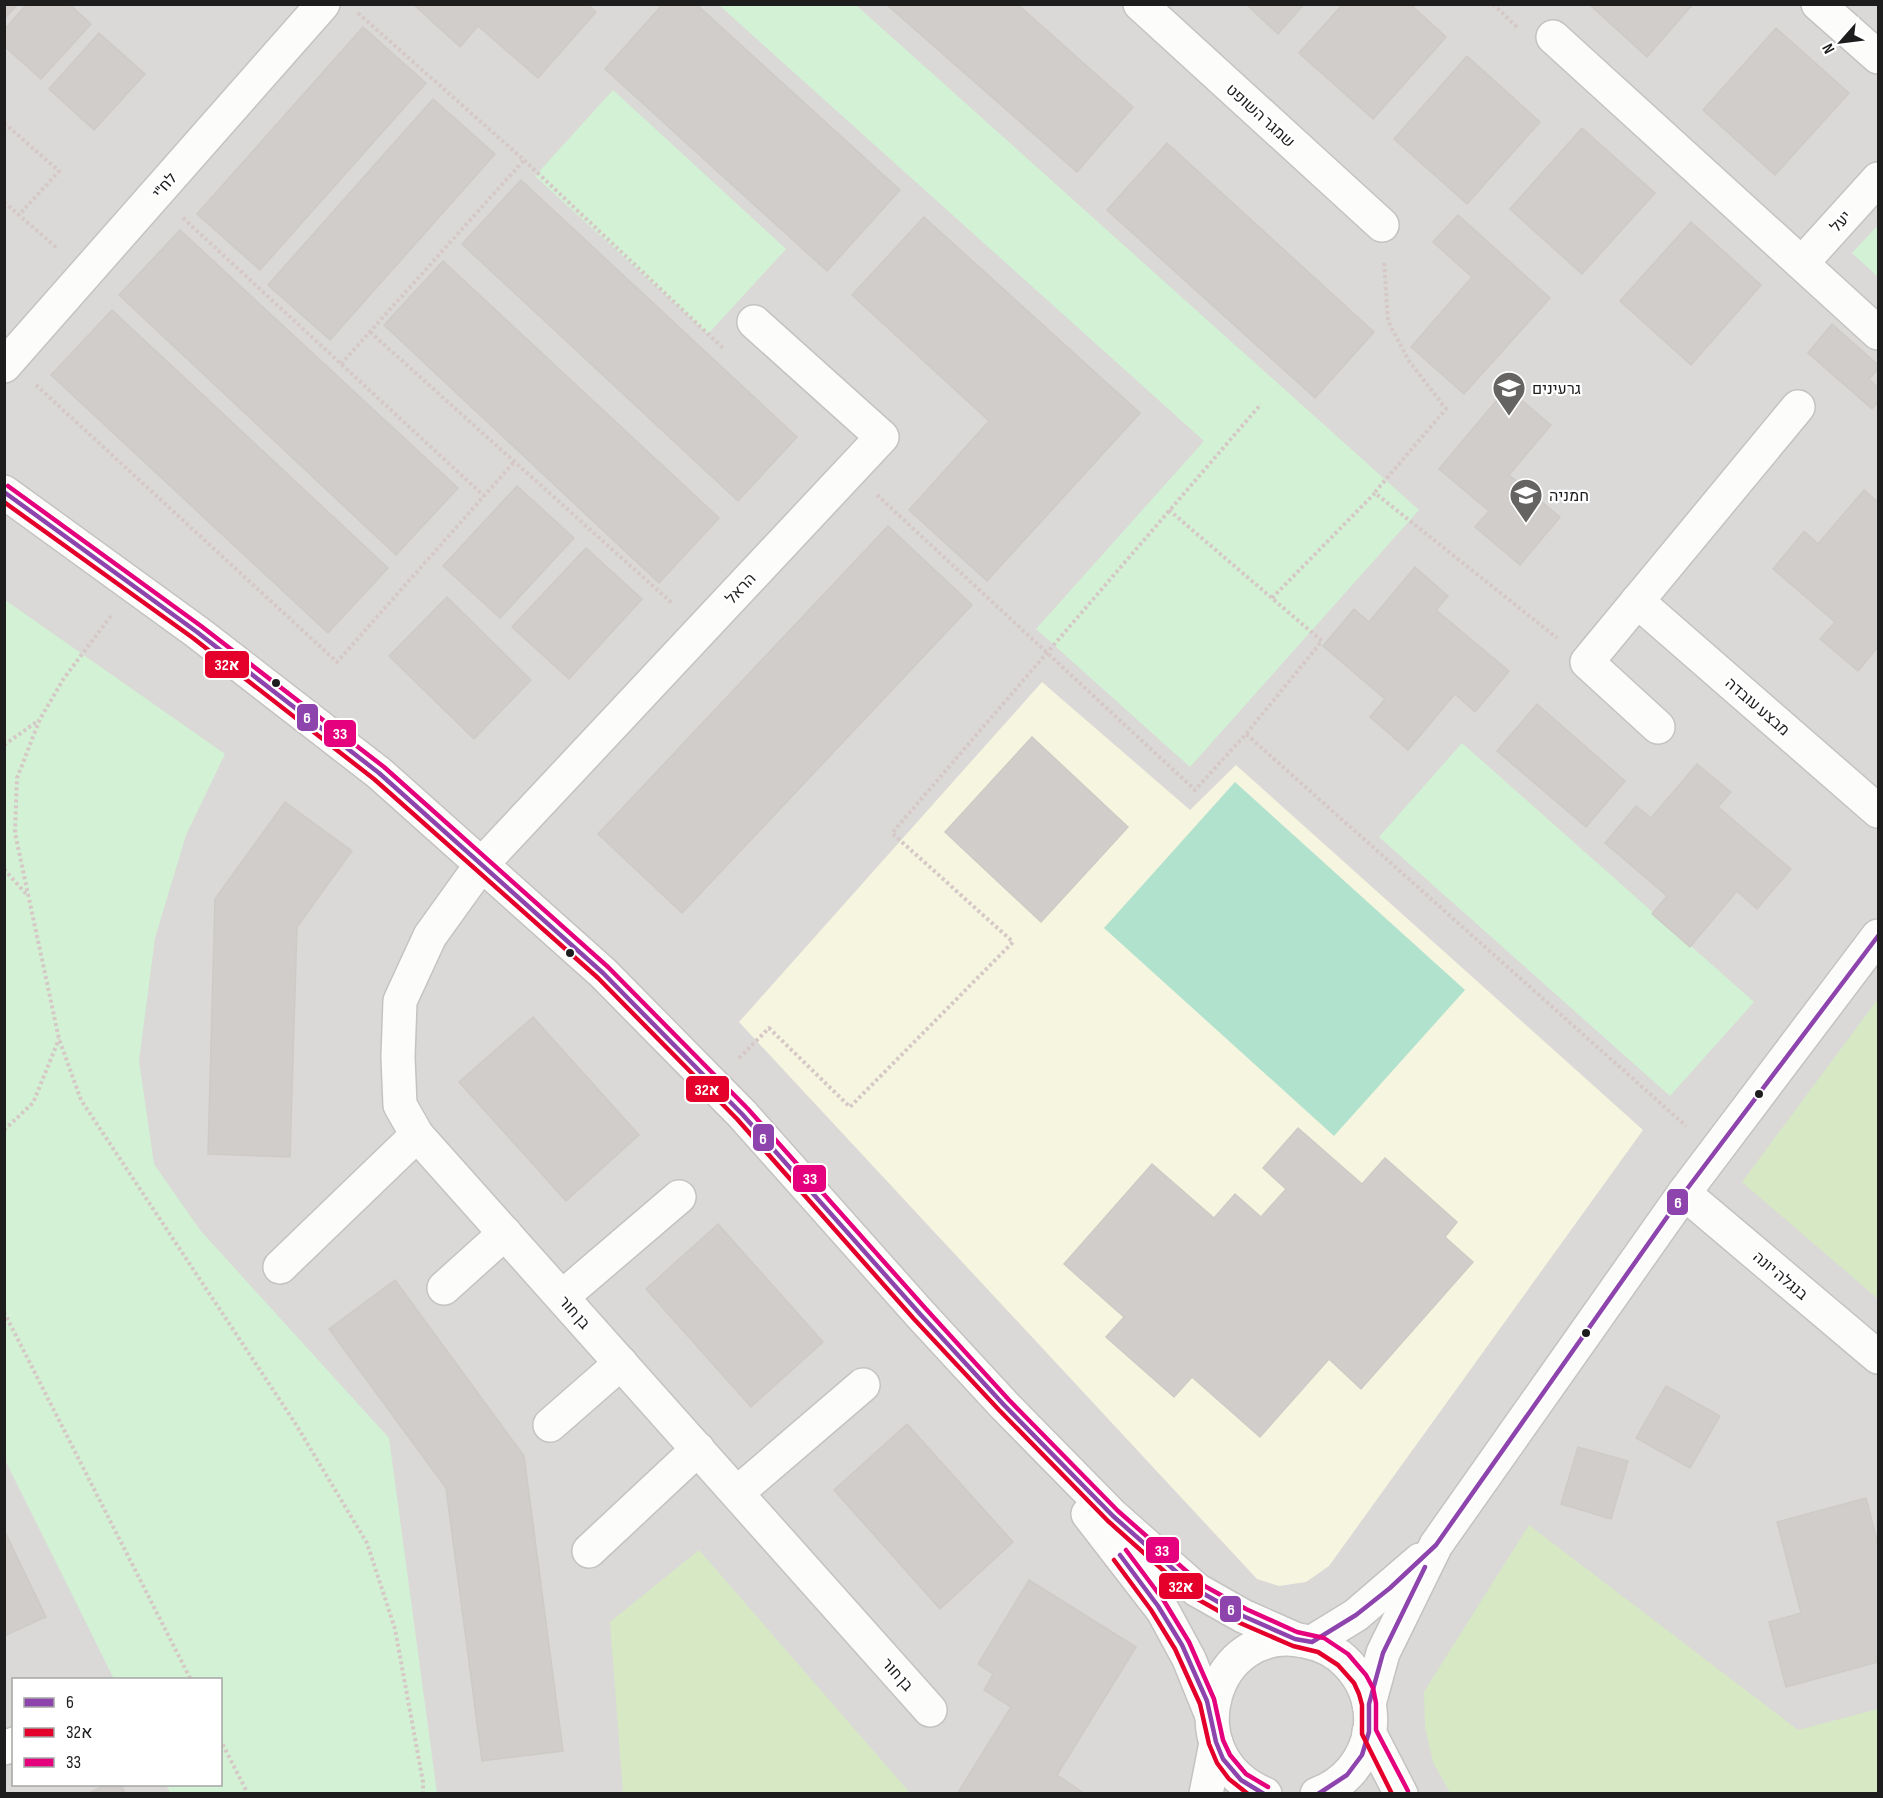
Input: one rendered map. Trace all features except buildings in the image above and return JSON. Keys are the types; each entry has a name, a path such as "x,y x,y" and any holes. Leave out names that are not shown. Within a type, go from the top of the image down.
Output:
{"street":[{"name":"לח\"י","path":"7,363 322,4"},
{"name":"שמגר השופט","path":"1140,4 1382,225"},
{"path":"1818,4 1878,57"},
{"path":"1553,37 1878,333"},
{"name":"יעל","path":"1802,263 1878,179"},
{"name":"הראל","path":"481,865 882,437 754,322"},
{"path":"1658,727 1587,662 1798,408"},
{"path":"4,492 197,632 379,772 603,973 742,1114 1004,1406 1113,1516 1197,1590 1243,1616 1333,1651 1352,1668 1360,1679 1369,1718 1401,1794"},
{"name":"מבצע עובדה","path":"1637,601 1878,811"},
{"name":"בן חור","path":"481,865 430,936 400,1001 398,1057 400,1105 417,1135 930,1710"},
{"path":"1317,1794 1337,1783 1355,1766 1362,1755 1383,1653 1436,1545 1684,1193 1878,936"},
{"path":"280,1267 417,1135"},
{"name":"בנגלה יונה","path":"1684,1193 1878,1358"},
{"path":"562,1297 680,1197"},
{"path":"444,1288 505,1233"},
{"path":"550,1425 621,1364"},
{"path":"737,1493 863,1385"},
{"path":"1004,1406 1164,1611 1189,1659 1221,1756 1235,1775 1265,1794"},
{"path":"589,1551 698,1449"},
{"path":"1206,1794 1216,1691 1221,1680 1237,1661 1259,1645 1270,1641 1304,1641 1356,1615 1390,1588 1436,1545"}],"path":[{"path":"357,12 524,160 732,356 754,322"},
{"path":"4,123 59,171 19,214"},
{"path":"341,364 524,160"},
{"path":"156,194 484,496"},
{"path":"4,202 86,274"},
{"path":"1272,598 1375,492 1446,409 1409,361 1388,321 1382,225"},
{"path":"370,332 701,629"},
{"path":"7,363 337,662 515,461"},
{"path":"713,1084 769,1028 850,1107 1013,942 892,833 1261,404"},
{"path":"850,470 1195,790 1246,734 1322,641 1169,510"},
{"path":"1375,492 1587,662"},
{"path":"134,586 64,678 40,719 17,778 15,833 59,1039 81,1100 296,1423 367,1543 395,1629 423,1782 423,1794"},
{"path":"4,745 40,719"},
{"path":"1246,734 1715,1152"},
{"path":"4,869 27,895"},
{"path":"4,1130 33,1103 59,1039"},
{"path":"4,1312 189,1678"},
{"path":"222,1743 248,1794"}],"shaded area":[{"path":"5,5 1878,5 1878,1793 5,1794"},
{"path":"1042,682 1190,810 1236,765 1643,1130 1329,1566 1306,1582 1279,1586 1257,1579 739,1022"}],"green space":[{"path":"719,5 856,5 1419,510 1190,767 1036,629 1204,441"},
{"path":"613,90 786,249 708,334 535,176"},
{"path":"1878,225 1878,277 1852,253"},
{"path":"5,600 225,754 186,835 155,938 139,1061 154,1164 200,1230 389,1438 437,1793 170,1793 166,1786 222,1786 222,1678 114,1678 5,1460"},
{"path":"1462,743 1754,1002 1670,1096 1379,837"},
{"path":"1235,782 1465,990 1334,1136 1104,928"},
{"path":"1878,999 1878,1299 1742,1182"},
{"path":"1529,1525 1798,1730 1878,1709 1878,1793 1450,1793 1433,1762 1425,1727 1424,1692"},
{"path":"699,1550 910,1793 623,1793 610,1622"}],"transit line":[{"name":"33","path":"8,486 201,626 384,767 608,967 748,1109 1009,1400 1118,1511 1201,1584 1246,1609 1297,1632 1324,1638 1348,1654 1366,1675 1373,1688 1376,1703 1376,1730 1408,1791"},
{"name":"6","path":"4,492 197,632 379,773 603,973 742,1114 920,1314 1004,1405 1113,1516 1197,1590 1243,1616 1295,1639 1312,1642 1356,1615 1390,1588 1436,1545 1684,1193 1878,936"},
{"name":"32א","path":"4,502 193,638 374,779 598,978 737,1119 914,1319 999,1410 1108,1521 1192,1596 1240,1623 1293,1646 1318,1652 1338,1665 1354,1683 1359,1694 1362,1705 1362,1734 1392,1794"},
{"name":"33","path":"1126,1550 1164,1601 1189,1642 1214,1699 1223,1740 1230,1755 1246,1774 1268,1787"},
{"name":"6","path":"1120,1555 1158,1606 1182,1645 1207,1701 1216,1742 1223,1759 1241,1780 1264,1794"},
{"name":"32א","path":"1114,1560 1151,1610 1175,1649 1200,1704 1209,1744 1217,1763 1229,1779 1248,1794"},
{"name":"6","path":"1318,1794 1347,1775 1362,1755 1369,1732 1369,1704 1383,1653 1425,1567"}],"place":[{"name":"גרעינים","path":"1509,417"},
{"name":"חמניה","path":"1526,524"}]}
